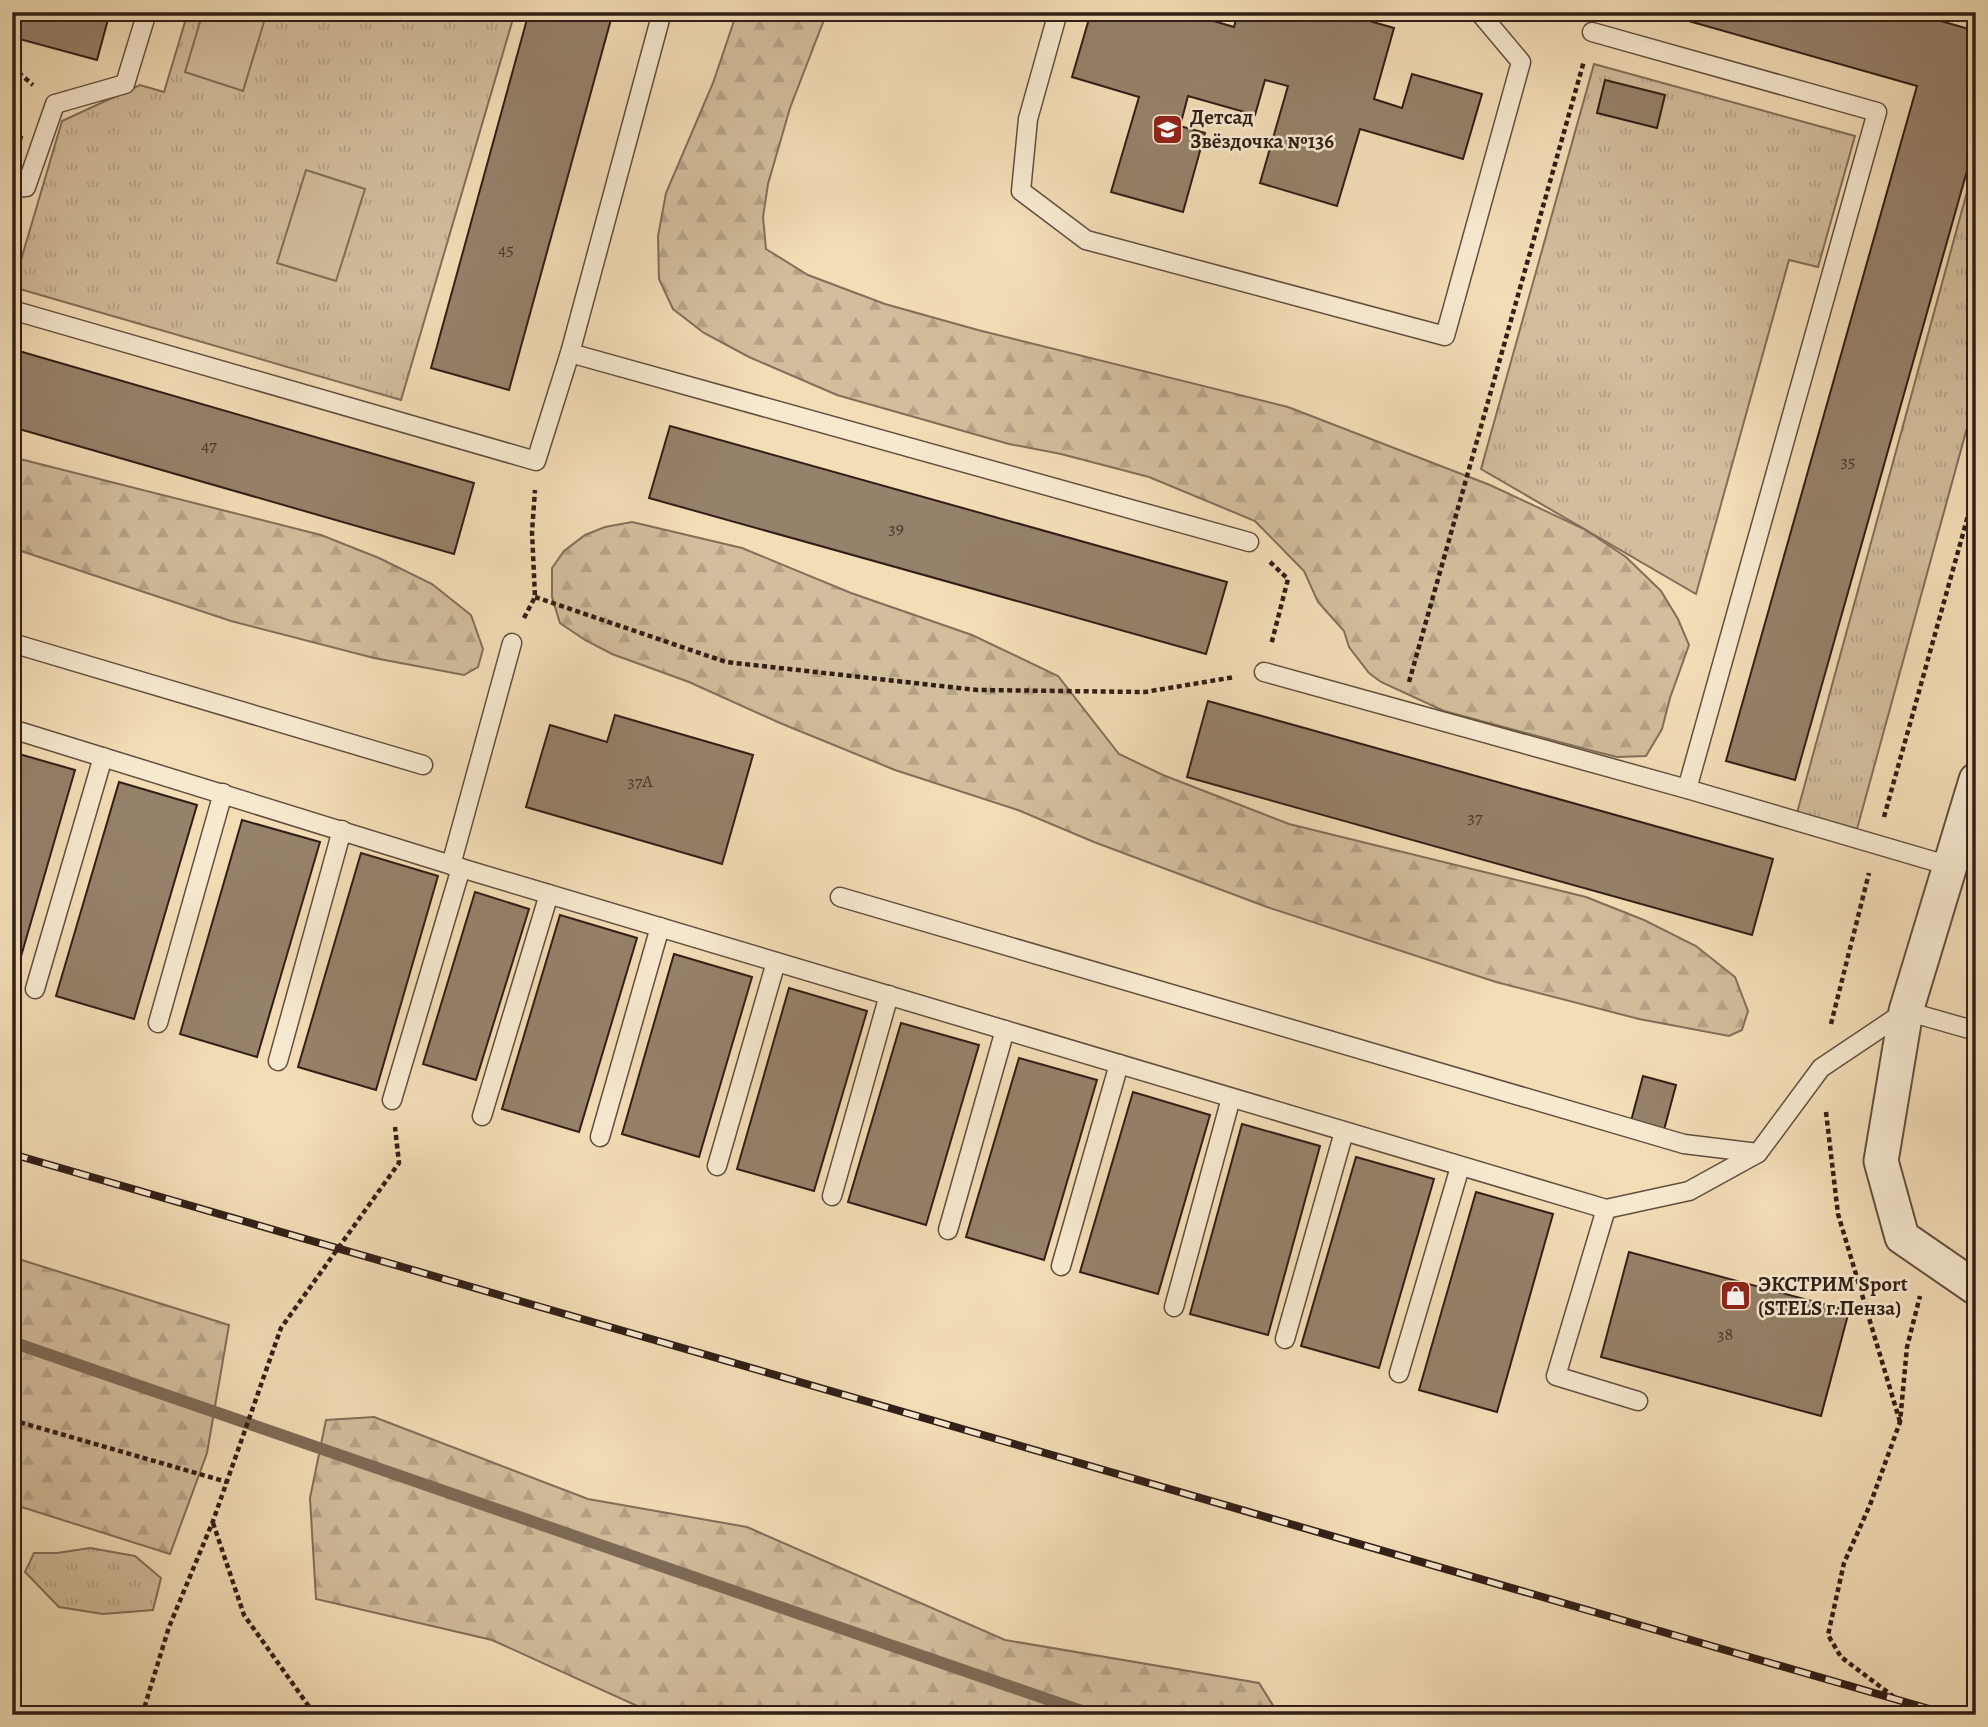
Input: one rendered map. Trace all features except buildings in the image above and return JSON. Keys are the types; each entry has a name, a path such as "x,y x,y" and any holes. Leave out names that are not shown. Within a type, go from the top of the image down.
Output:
{"street":[{"path":"1976,780 1906,1011 1881,1161 1902,1237 1976,1288"}],"lane":[{"path":"12,188 26,187 55,104 125,84 146,12"},
{"path":"12,310 536,461 570,353 662,12"},
{"path":"1058,12 1028,119 1021,191 1086,240 1445,336 1521,62 1479,12"},
{"path":"1592,32 1877,112 1687,789"},
{"path":"570,353 1249,542"},
{"path":"12,643 424,765"},
{"path":"392,1100 456,866 512,643"},
{"path":"1264,672 1687,789 1950,866"},
{"path":"12,729 456,866 1606,1209 1689,1191 1758,1153 1821,1068 1906,1011 1976,1031"},
{"path":"35,989 103,757"},
{"path":"158,1023 223,793"},
{"path":"278,1061 342,830"},
{"path":"482,1116 549,894"},
{"path":"840,897 1684,1144 1758,1153"},
{"path":"600,1137 660,927"},
{"path":"717,1166 776,961"},
{"path":"832,1196 889,995"},
{"path":"948,1230 1005,1030"},
{"path":"1061,1266 1119,1064"},
{"path":"1174,1307 1231,1098"},
{"path":"1285,1339 1344,1132"},
{"path":"1399,1373 1460,1167"},
{"path":"1606,1209 1556,1376 1639,1401"}],"path":[{"path":"1401,710 1592,32"},
{"path":"512,643 535,597 532,532 536,461"},
{"path":"1876,844 1976,488"},
{"path":"535,597 726,662 977,690 1145,692 1264,672 1288,579 1249,542"},
{"path":"142,1715 169,1627 213,1521 281,1328 399,1163"},
{"path":"1912,1715 1898,1700 1841,1657 1828,1635 1844,1563 1870,1505 1900,1422 1907,1347 1930,1257"},
{"path":"12,1420 227,1482"},
{"path":"213,1521 244,1615 315,1715"}],"green space":[{"path":"188,12 515,12 401,400 13,287 62,121 140,85 164,92"},
{"path":"203,12 233,12 264,22 243,91 185,72"},
{"path":"737,12 827,12 790,108 768,184 763,217 766,249 808,275 885,304 978,330 1288,407 1490,485 1584,529 1626,557 1661,591 1678,619 1689,645 1662,729 1646,756 1617,757 1444,711 1381,682 1369,673 1349,647 1344,631 1318,602 1304,571 1255,521 1149,477 1061,454 1009,444 837,395 749,357 704,333 673,309 659,279 658,236 666,193 713,83"},
{"path":"1594,64 1855,136 1818,267 1789,260 1696,594 1481,469"},
{"path":"1976,159 1976,395 1857,829 1797,813"},
{"path":"306,170 365,189 336,281 277,263"},
{"path":"12,457 321,535 379,558 432,584 471,615 483,649 478,667 464,675 374,658 231,621 12,548"},
{"path":"632,522 742,548 851,593 972,635 1058,676 1119,754 1163,775 1289,824 1586,897 1644,920 1696,946 1735,977 1748,1011 1742,1030 1729,1036 1639,1019 1496,982 1267,907 1094,842 1018,810 895,770 689,682 612,654 560,623 552,597 552,568 564,551 585,535 605,527"},
{"path":"12,1257 229,1325 207,1453 170,1554 12,1504"},
{"path":"374,1417 588,1499 747,1527 1005,1640 1259,1683 1279,1715 657,1715 492,1640 316,1599 310,1498 326,1420"},
{"path":"90,1548 135,1556 161,1578 153,1610 103,1614 59,1607 25,1572 34,1553"}],"waterway":[{"path":"12,1342 1093,1715"}],"railway":[{"path":"12,1154 1950,1715"}],"place":[{"name":"Детсад Звёздочка №136","path":"1167,129"},
{"name":"ЭКСТРИМ Sport (STELS г.Пенза)","path":"1735,1296"}]}
